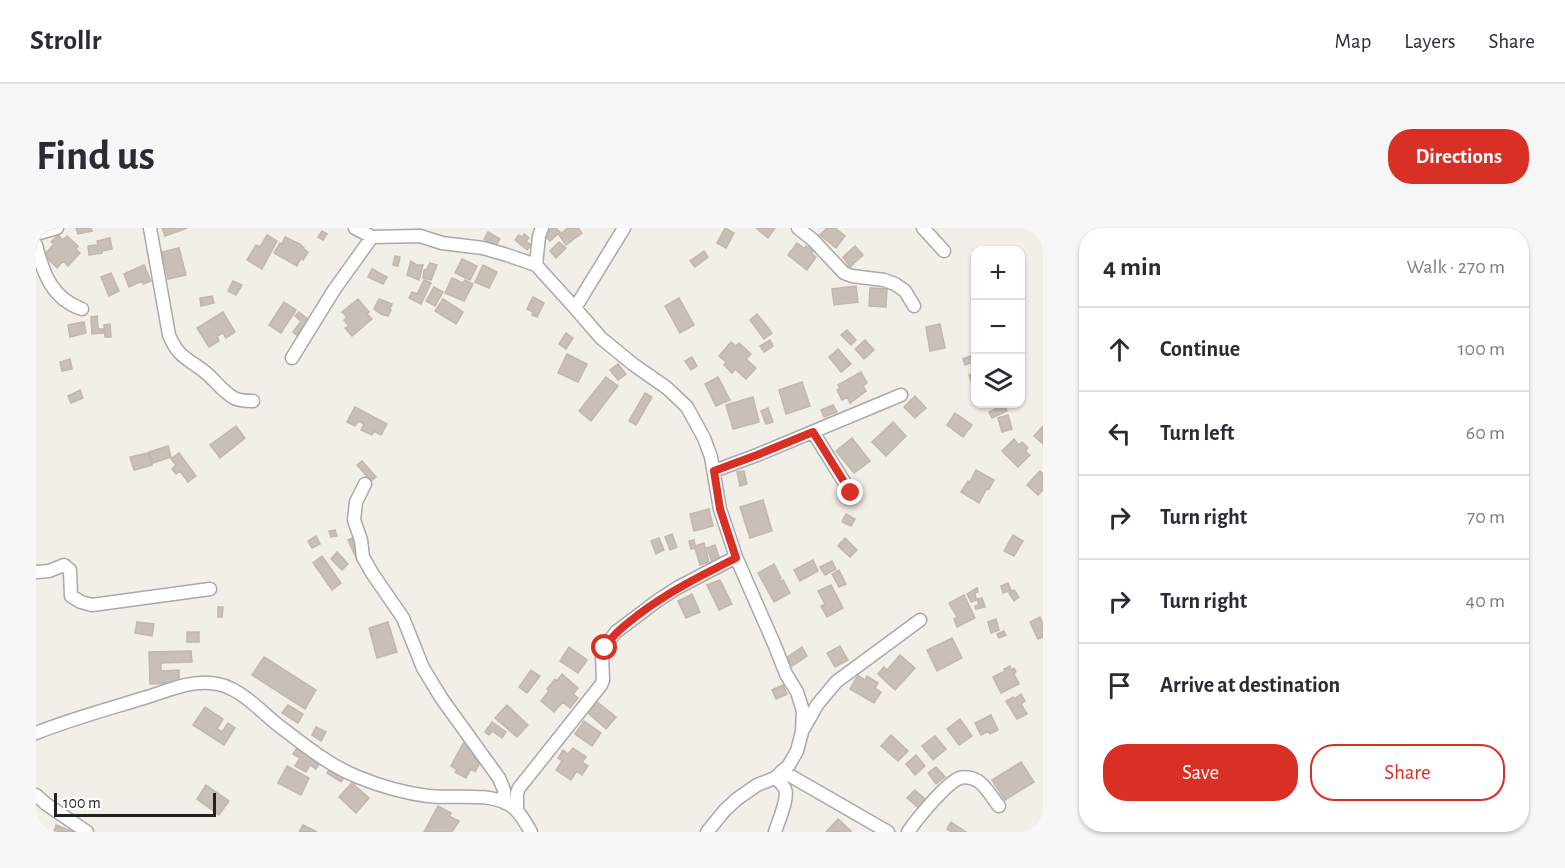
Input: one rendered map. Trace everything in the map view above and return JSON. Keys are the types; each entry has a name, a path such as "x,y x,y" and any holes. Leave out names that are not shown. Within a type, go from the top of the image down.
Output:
{"street":[{"path":"36,234 57,228"},
{"path":"150,228 172,344 179,354 204,372 233,398 253,401"},
{"path":"355,228 372,237 421,232 442,243 483,248 536,265 601,338 667,388 687,407 704,438 711,457 720,509 736,558 786,674 797,692 803,711 802,732 797,751 789,765 779,775 757,785 737,799 707,832"},
{"path":"536,265 542,228"},
{"path":"575,308 624,228"},
{"path":"798,228 813,240 844,273 895,284 904,291 914,306"},
{"path":"923,228 944,251"},
{"path":"291,358 334,290 372,237"},
{"path":"36,245 45,274 61,298 72,306 82,309"},
{"path":"714,471 901,395"},
{"path":"813,432 851,493"},
{"path":"365,484 356,502 354,520 361,540 363,557 403,618 423,668 442,699 500,778 505,802"},
{"path":"517,811 519,788 602,683 602,655 616,632 667,594 736,558"},
{"path":"36,572 49,571 64,565 70,570 71,596 92,605 210,589"},
{"path":"802,732 817,705 836,682 920,620"},
{"path":"36,733 172,689 199,682 213,683 226,686 242,694 308,748 356,776 386,787 428,796 488,798 505,802 517,811 531,832"},
{"path":"775,832 786,793 779,775"},
{"path":"779,775 888,832"},
{"path":"908,832 927,809 960,777 968,777 979,782 999,806"},
{"path":"36,795 87,832"}],"building":[{"path":"76,228 91,228 92,231 78,234"},
{"path":"162,228 187,228 165,236"},
{"path":"551,228 556,228 560,232 550,241 544,235"},
{"path":"568,228 578,228 582,233 566,245 559,235"},
{"path":"725,228 734,233 726,248 717,243"},
{"path":"756,228 775,228 768,238"},
{"path":"827,228 835,228 845,236 836,248 820,235"},
{"path":"322,231 327,234 323,240 318,237"},
{"path":"488,232 500,239 495,247 484,239"},
{"path":"524,234 529,238 526,241 531,245 527,250 515,240 519,235 522,237"},
{"path":"58,235 63,240 67,236 78,246 76,249 80,253 68,266 63,261 57,268 44,255 54,244 51,242"},
{"path":"267,235 277,241 262,269 247,260 256,245 260,247"},
{"path":"285,237 300,244 308,252 297,266 274,253"},
{"path":"110,238 112,249 89,255 88,246 98,245 97,241"},
{"path":"559,242 566,248 556,258 550,251"},
{"path":"797,243 813,251 812,254 816,257 807,270 788,255"},
{"path":"855,246 863,255 850,267 843,257"},
{"path":"179,248 186,275 168,279 162,252"},
{"path":"704,251 708,257 695,267 690,261"},
{"path":"395,256 400,257 398,266 393,265"},
{"path":"462,259 477,266 470,280 455,273"},
{"path":"411,261 417,265 423,265 419,280 407,275"},
{"path":"430,263 437,265 431,280 423,278 424,270"},
{"path":"144,265 151,281 143,284 142,281 129,287 124,274"},
{"path":"483,265 497,272 489,288 475,282"},
{"path":"372,269 387,277 383,284 368,277"},
{"path":"111,273 119,291 109,296 101,277"},
{"path":"452,278 473,284 464,301 445,293"},
{"path":"424,280 431,283 421,304 409,298 412,292 417,294"},
{"path":"233,281 242,285 236,295 228,291"},
{"path":"856,286 858,302 834,305 832,289"},
{"path":"434,287 443,292 435,306 426,301"},
{"path":"870,288 887,289 886,307 869,306"},
{"path":"212,296 214,303 201,306 200,298"},
{"path":"533,297 544,303 537,317 527,309"},
{"path":"679,298 694,325 680,333 665,306"},
{"path":"358,299 372,319 352,336 345,328 349,326 344,320 347,317 342,312"},
{"path":"379,299 392,304 388,316 374,309"},
{"path":"443,299 463,312 456,324 435,311"},
{"path":"284,302 296,310 281,333 269,325"},
{"path":"223,312 235,332 226,338 223,333 217,336 219,341 209,347 197,328"},
{"path":"299,312 313,323 299,337 293,332 301,321 295,316"},
{"path":"757,314 772,333 764,339 750,320"},
{"path":"97,316 98,329 103,329 103,333 92,334 91,317"},
{"path":"84,322 86,333 70,337 68,325"},
{"path":"110,324 111,337 105,337 104,325"},
{"path":"940,324 945,348 930,351 926,327"},
{"path":"847,330 856,340 851,345 841,335"},
{"path":"566,333 573,338 566,349 559,344"},
{"path":"770,340 773,346 764,352 760,346"},
{"path":"865,340 874,350 864,359 855,349"},
{"path":"731,342 736,346 739,343 751,354 746,359 756,368 746,379 735,369 732,373 724,365 726,362 719,356"},
{"path":"838,349 851,364 841,372 829,357"},
{"path":"567,354 587,364 578,382 558,373"},
{"path":"971,356 971,363 965,365 963,359"},
{"path":"692,357 697,366 691,370 685,361"},
{"path":"70,359 72,369 62,371 60,362"},
{"path":"618,364 626,374 618,380 610,370"},
{"path":"861,372 867,383 863,386 866,391 850,403 847,397 842,400 837,390 840,388 838,385"},
{"path":"606,377 618,386 591,421 579,411"},
{"path":"718,377 730,400 716,406 705,384"},
{"path":"802,382 810,406 786,414 779,390"},
{"path":"80,390 83,398 71,403 68,396"},
{"path":"645,393 652,397 636,425 629,421"},
{"path":"915,396 926,408 915,418 904,407"},
{"path":"753,397 759,422 733,429 726,405"},
{"path":"833,405 837,412 824,417 821,410"},
{"path":"355,407 387,424 381,435 374,431 372,435 361,430 364,424 358,421 355,426 347,422"},
{"path":"768,408 773,422 766,424 761,411"},
{"path":"998,408 1006,408 1007,411 992,418 989,412"},
{"path":"955,413 972,425 963,437 947,425"},
{"path":"1008,415 1012,429 1002,432 998,418"},
{"path":"893,422 906,436 886,456 872,442"},
{"path":"236,426 245,438 220,458 210,445"},
{"path":"1043,426 1043,444 1034,436"},
{"path":"852,438 870,461 854,473 836,451"},
{"path":"1014,439 1019,445 1022,442 1028,448 1025,451 1030,455 1018,467 1002,451"},
{"path":"168,446 171,457 153,463 149,452"},
{"path":"148,453 152,465 134,470 130,457"},
{"path":"179,453 196,476 188,482 180,471 176,474 172,469 176,465 171,459"},
{"path":"362,461 376,477 371,481 357,465"},
{"path":"976,470 994,480 979,503 961,492 968,481 970,482"},
{"path":"744,471 747,484 740,486 737,472"},
{"path":"1040,471 1043,474 1043,490 1038,495 1027,485"},
{"path":"763,500 772,531 750,538 740,507"},
{"path":"709,509 713,526 694,531 690,514"},
{"path":"846,514 855,519 851,526 842,522"},
{"path":"335,530 337,536 331,537 329,531"},
{"path":"672,534 677,547 670,550 665,537"},
{"path":"1013,535 1023,541 1014,556 1004,551"},
{"path":"316,536 320,544 312,548 308,541"},
{"path":"352,538 363,560 358,562 348,540"},
{"path":"659,538 664,550 656,554 651,541"},
{"path":"845,538 857,550 850,557 838,546"},
{"path":"694,540 695,546 704,543 709,562 700,565 695,548 691,549 689,541"},
{"path":"715,545 720,560 712,562 707,548"},
{"path":"337,552 348,564 342,570 331,559"},
{"path":"322,556 341,583 332,590 313,563"},
{"path":"813,560 818,571 800,581 794,570"},
{"path":"832,561 836,569 825,575 820,567"},
{"path":"774,564 781,578 780,581 783,580 790,593 774,602 758,573"},
{"path":"839,570 846,584 839,587 832,574"},
{"path":"720,580 732,604 719,610 707,585"},
{"path":"1008,583 1011,590 1003,593 1001,586"},
{"path":"831,585 843,608 827,617 821,606 825,604 818,591"},
{"path":"977,588 976,600 971,602 967,594"},
{"path":"1014,590 1019,597 1014,601 1009,593"},
{"path":"692,594 700,612 686,618 678,601"},
{"path":"964,595 975,618 957,627 954,619 957,617 949,603"},
{"path":"982,598 985,607 976,609 975,606 979,605 977,599"},
{"path":"218,607 223,607 222,617 218,617"},
{"path":"1040,617 1043,624 1043,637 1038,639 1030,622"},
{"path":"996,619 999,630 991,633 988,622"},
{"path":"137,622 154,624 152,636 135,633"},
{"path":"388,622 397,652 377,658 369,628"},
{"path":"1004,631 1006,635 999,638 997,634"},
{"path":"187,632 199,632 199,642 187,642"},
{"path":"952,638 962,658 937,671 927,650"},
{"path":"840,646 848,660 835,667 827,653"},
{"path":"569,647 587,660 578,673 560,661"},
{"path":"802,647 807,656 792,666 786,658"},
{"path":"191,651 192,662 161,663 161,671 179,670 179,683 150,684 149,652"},
{"path":"900,655 915,668 895,690 878,674 884,667 887,670"},
{"path":"264,657 316,690 305,709 252,675"},
{"path":"1010,666 1011,670 1014,668 1016,672 1014,674 1019,684 1001,693 993,677"},
{"path":"531,670 540,676 527,693 519,687"},
{"path":"562,674 578,688 573,694 578,698 570,708 563,702 554,712 541,701 549,691 547,689"},
{"path":"858,675 865,680 867,676 878,683 875,688 881,692 874,703 850,689"},
{"path":"783,685 787,694 776,699 772,690"},
{"path":"1021,694 1025,701 1021,704 1027,714 1017,719 1006,701"},
{"path":"596,701 616,717 606,729 587,712"},
{"path":"288,705 303,714 298,723 282,713"},
{"path":"507,705 528,725 517,737 495,718"},
{"path":"205,707 223,719 217,729 222,732 228,723 235,728 224,745 193,725"},
{"path":"991,715 998,730 981,735 975,723"},
{"path":"960,719 972,736 959,745 947,729"},
{"path":"584,721 601,733 592,746 575,734"},
{"path":"492,722 506,732 502,738 492,731 489,735 485,732"},
{"path":"316,727 326,732 321,741 312,735"},
{"path":"891,735 908,751 898,761 881,746"},
{"path":"935,736 946,749 933,760 922,746"},
{"path":"465,740 478,752 475,758 481,761 475,772 471,769 466,778 455,772 457,770 451,766"},
{"path":"299,745 322,759 316,769 310,765 306,772 295,766 300,758 293,754"},
{"path":"573,748 586,757 582,762 588,766 582,775 577,771 571,780 556,770 562,761 558,758 563,750 568,754"},
{"path":"916,755 925,766 915,775 906,764"},
{"path":"1021,762 1034,782 1005,800 992,780"},
{"path":"287,766 309,778 301,795 278,783"},
{"path":"331,767 345,776 341,782 327,773"},
{"path":"936,767 945,777 936,784 928,773"},
{"path":"352,783 369,798 356,813 339,797"},
{"path":"206,785 229,801 219,815 197,799"},
{"path":"915,790 927,801 920,809 907,798"},
{"path":"438,806 451,813 449,816 459,821 452,832 424,832"},
{"path":"838,819 851,831 826,832"},
{"path":"951,822 966,832 952,832 947,829"},
{"path":"56,825 74,832 54,832"},
{"path":"303,825 317,832 299,832"}],"route":[{"path":"605,648 616,632 657,601 677,588 736,558 720,509 714,471 813,432 851,493"}]}
